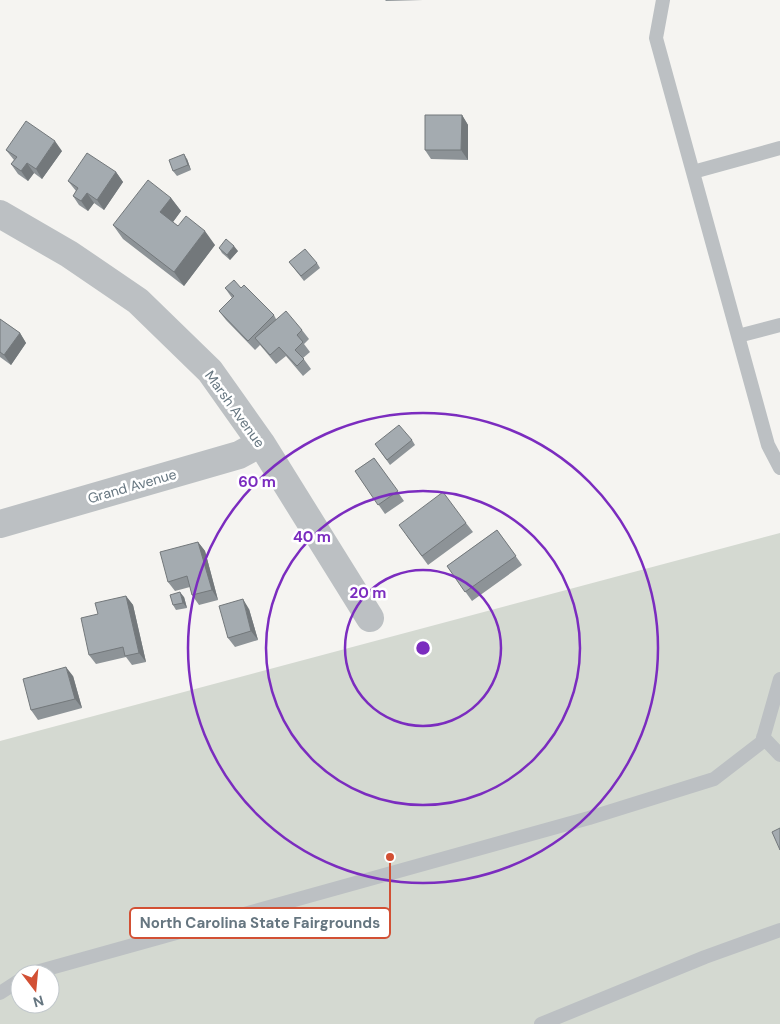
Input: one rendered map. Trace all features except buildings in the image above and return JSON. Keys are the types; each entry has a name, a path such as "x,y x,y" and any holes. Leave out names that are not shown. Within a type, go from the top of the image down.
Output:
{"street":[{"name":"Marsh Avenue","path":"0,214 68,254 138,301 210,371 261,443 370,618"},
{"name":"Grand Avenue","path":"0,524 239,455 261,443"}],"lane":[{"path":"663,0 656,38 768,446 780,468"},
{"path":"693,172 780,148"},
{"path":"738,336 780,325"},
{"path":"60,965 589,818 714,779 762,742 780,679"},
{"path":"763,737 780,756"},
{"path":"541,1024 705,957 780,930"}],"shaded area":[{"path":"780,533 780,1024 0,1024 0,741"}],"place":[{"name":"North Carolina State Fairgrounds","path":"390,857"}]}
